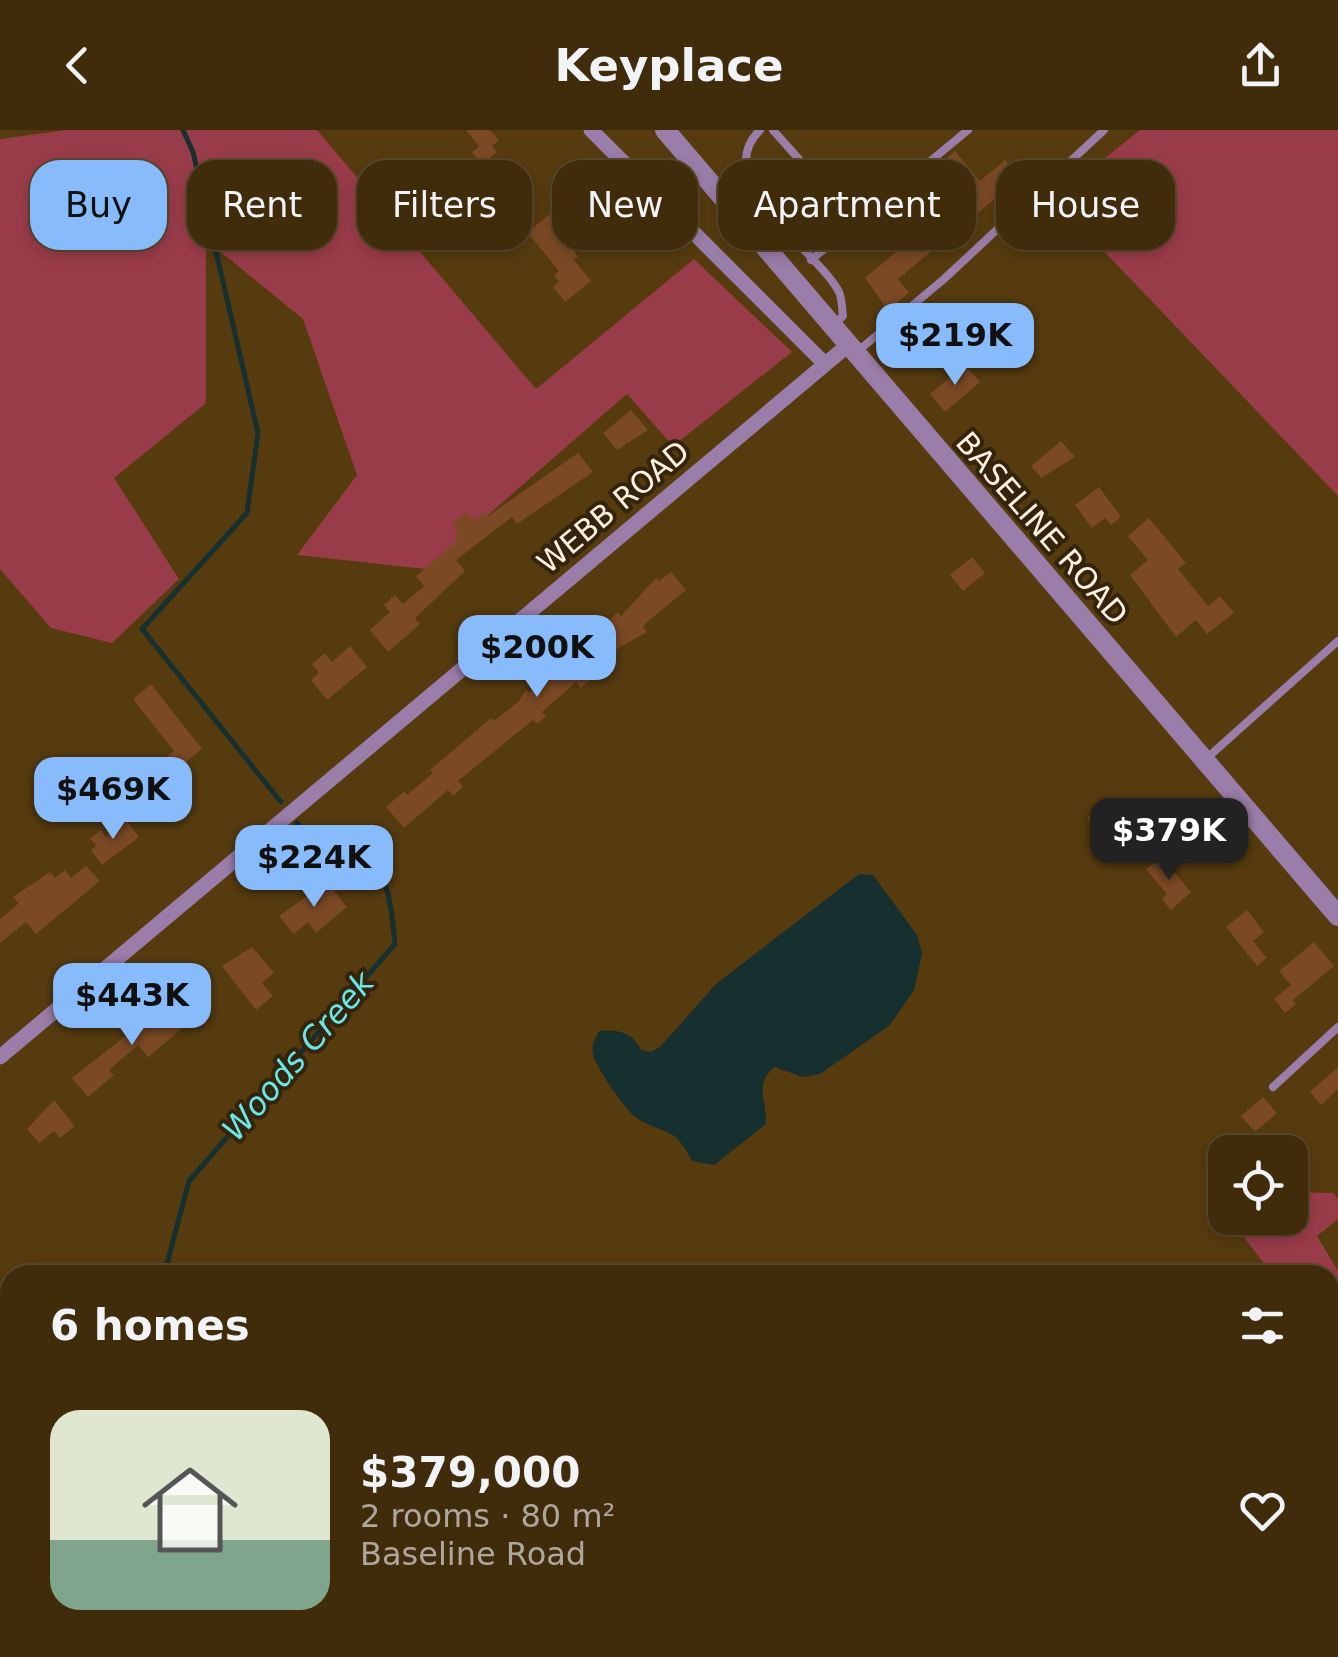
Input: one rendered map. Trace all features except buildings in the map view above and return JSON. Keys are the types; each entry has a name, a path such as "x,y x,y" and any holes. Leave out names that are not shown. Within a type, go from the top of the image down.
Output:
{"street":[{"path":"591,130 825,364"},
{"name":"BASELINE ROAD","path":"665,130 1338,916"},
{"name":"WEBB ROAD","path":"0,1056 825,364 851,350"}],"lane":[{"path":"748,160 748,148 760,130"},
{"path":"773,130 800,160"},
{"path":"811,260 968,130"},
{"path":"851,350 944,279 1104,130"},
{"path":"803,250 840,293 842,316 831,326"},
{"path":"1204,761 1338,640"},
{"path":"1273,1086 1338,1027"}],"shaded area":[{"path":"66,130 317,130 357,177 357,250 418,250 536,389 694,259 792,352 673,446 627,394 426,569 297,555 357,475 303,319 218,250 337,250 337,160 187,160 187,250 206,250 206,403 114,478 179,579 112,643 51,628 0,569 0,139"},
{"path":"1140,130 1338,130 1338,496 1103,250 1175,250 1175,160 1103,160"},
{"path":"1308,1192 1333,1193 1338,1199 1338,1219 1317,1236 1334,1265 1265,1265 1242,1235 1308,1235"}],"water":[{"path":"859,874 873,875 917,935 922,953 914,990 890,1025 820,1074 803,1077 775,1067 763,1086 766,1124 714,1165 692,1161 675,1136 638,1119 626,1108 593,1054 599,1031 624,1033 641,1050 651,1052 660,1047 716,984"}],"waterway":[{"name":"Woods Creek","path":"183,130 193,152 258,433 247,513 142,629 281,802"},
{"name":"Woods Creek","path":"167,1265 189,1181 395,944 388,894 375,865 348,846 297,823"}]}
